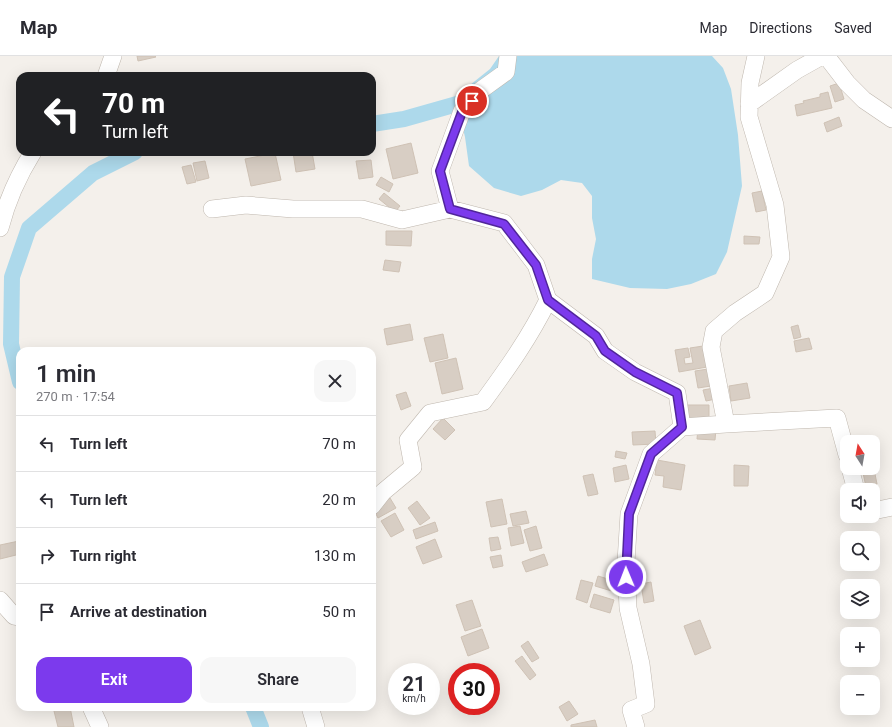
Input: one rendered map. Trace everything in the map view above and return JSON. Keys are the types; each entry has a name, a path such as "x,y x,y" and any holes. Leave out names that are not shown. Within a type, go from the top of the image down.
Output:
{"street":[{"path":"108,72 114,56"},
{"path":"450,209 440,171 462,112 482,90 506,72 508,56"},
{"path":"726,424 711,347 714,331 735,313 765,293 781,257 774,204 749,117 750,83 756,56"},
{"path":"749,104 797,70 823,56 827,57 864,100 892,119"},
{"path":"0,228 5,208 31,156"},
{"path":"212,209 246,205 294,209 362,209 402,220 450,209 504,224 536,265 548,300 596,336 605,351 635,372 677,393 682,427"},
{"path":"376,501 383,492 413,467 408,440 430,413 483,402 511,364 538,322 548,300"},
{"path":"636,727 631,710 646,704 641,664 628,608 626,562 629,514 651,454 682,427 837,418 842,435"},
{"path":"880,510 892,507"},
{"path":"0,600 16,616"},
{"path":"93,711 100,727"},
{"path":"311,711 316,727"}],"water":[{"path":"499,56 712,56 723,68 731,89 738,135 742,186 727,252 716,274 691,284 667,289 630,288 592,279 592,259 596,239 592,218 592,196 582,183 561,180 542,190 521,196 494,188 469,166 465,137 457,104 470,85 490,69"}],"building":[{"path":"137,56 155,56 156,57 138,61"},
{"path":"839,83 844,99 835,102 830,86"},
{"path":"828,92 832,108 797,116 795,105 804,103 803,101 820,97 820,94"},
{"path":"839,117 842,126 827,132 824,123"},
{"path":"411,143 418,173 393,179 386,149"},
{"path":"260,156 276,156 281,180 251,186 245,159"},
{"path":"294,156 313,156 315,169 296,172"},
{"path":"371,160 373,177 359,179 356,161"},
{"path":"205,161 209,178 197,181 193,163"},
{"path":"191,165 196,182 187,184 182,167"},
{"path":"381,177 393,184 389,192 376,185"},
{"path":"762,191 766,210 756,212 752,193"},
{"path":"384,193 400,206 395,212 379,199"},
{"path":"386,231 412,231 411,246 386,245"},
{"path":"744,236 760,237 759,244 744,244"},
{"path":"385,260 401,262 399,272 383,270"},
{"path":"410,324 413,340 387,345 384,329"},
{"path":"798,325 801,337 794,339 791,327"},
{"path":"443,334 448,358 430,362 424,338"},
{"path":"809,338 812,349 796,352 794,341"},
{"path":"703,346 707,367 679,372 675,350 688,348 690,357 684,358 685,364 693,363 690,348"},
{"path":"456,358 463,389 442,394 435,363"},
{"path":"708,369 711,386 698,388 695,371"},
{"path":"747,383 750,398 731,401 729,386"},
{"path":"714,388 716,399 706,401 703,390"},
{"path":"406,392 411,406 401,410 396,395"},
{"path":"685,405 709,405 709,420 685,420"},
{"path":"443,418 455,430 445,440 433,429"},
{"path":"698,427 716,429 715,440 697,439"},
{"path":"655,431 656,444 633,445 632,432"},
{"path":"616,451 627,453 625,459 615,457"},
{"path":"657,460 685,465 681,490 663,487 664,476 655,475"},
{"path":"626,465 629,479 615,482 613,468"},
{"path":"734,465 749,466 748,486 734,486"},
{"path":"593,474 598,494 588,496 583,476"},
{"path":"863,475 875,475 877,483 865,483"},
{"path":"390,498 396,508 378,518 376,514 376,506"},
{"path":"502,499 507,524 491,527 486,502"},
{"path":"417,501 430,518 420,525 408,508"},
{"path":"526,511 529,523 513,526 510,514"},
{"path":"395,513 404,530 391,537 381,521"},
{"path":"435,522 438,531 416,539 413,530"},
{"path":"520,526 524,543 511,546 508,528"},
{"path":"536,526 542,548 530,551 524,530"},
{"path":"498,537 501,549 491,551 489,538"},
{"path":"435,539 442,557 423,564 416,547"},
{"path":"16,542 16,555 0,559 0,545"},
{"path":"544,554 548,565 526,572 522,562"},
{"path":"501,555 503,566 493,568 490,557"},
{"path":"598,576 618,582 615,592 595,586"},
{"path":"581,580 593,583 587,603 576,599"},
{"path":"651,582 654,601 644,603 641,584"},
{"path":"594,594 614,600 610,613 590,607"},
{"path":"472,600 481,626 465,631 456,605"},
{"path":"700,620 711,648 695,655 684,626"},
{"path":"482,629 489,648 468,656 461,637"},
{"path":"528,641 539,658 532,662 521,646"},
{"path":"522,656 536,675 530,680 515,661"},
{"path":"569,701 578,714 567,721 559,707"},
{"path":"54,711 71,711 74,727 58,727"},
{"path":"595,720 597,727 571,727 571,725"}],"waterway":[{"path":"376,123 404,119 457,104"},
{"path":"16,365 11,344 12,277 29,228 93,173 127,156"},
{"path":"255,711 261,727"}],"route":[{"path":"472,101 462,112 440,171 450,209 504,224 536,265 548,300 596,336 605,351 635,372 677,393 682,427 651,454 629,514 626,577"}]}
